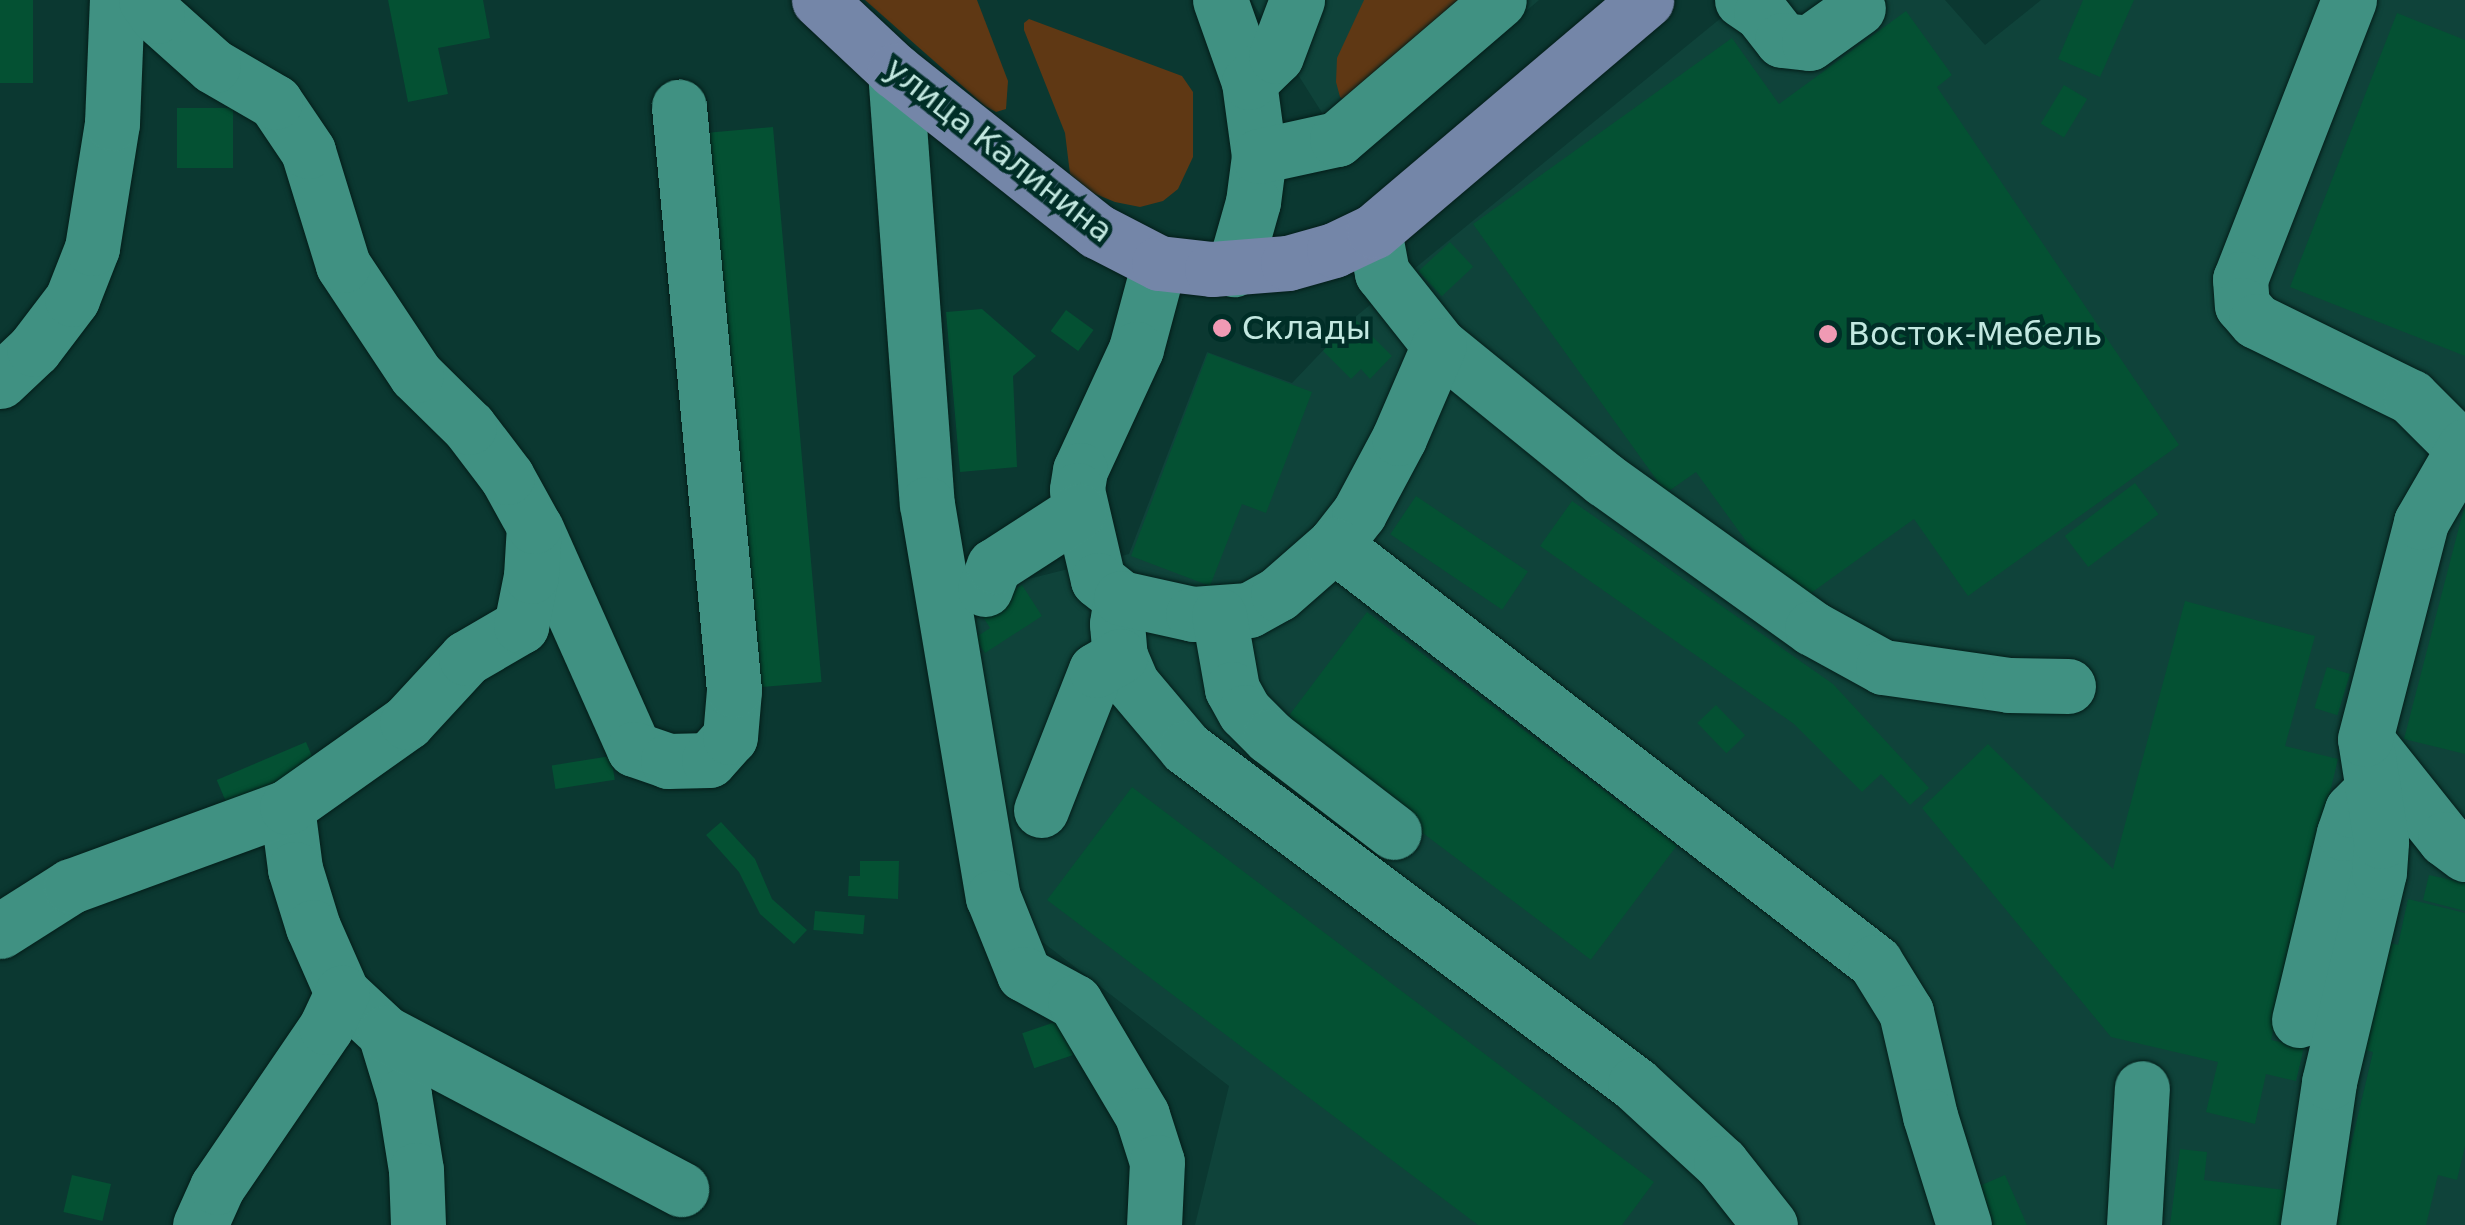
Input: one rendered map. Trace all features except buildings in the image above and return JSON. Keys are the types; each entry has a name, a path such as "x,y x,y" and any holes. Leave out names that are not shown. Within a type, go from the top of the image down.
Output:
{"main road":[{"name":"улица Калинина","path":"818,0 894,71 1097,231 1159,263 1234,269 1288,263 1334,250 1374,231 1646,0"}],"lane":[{"path":"0,381 34,349 72,299 92,248 112,123 117,0"},
{"path":"146,0 157,16 213,66 274,102 308,151 343,265 416,375 469,427 507,476 534,526 634,749 668,761 709,760 730,737 734,690 679,107"},
{"path":"1220,0 1249,82 1259,156 1253,202 1234,269"},
{"path":"1249,82 1276,56 1298,0"},
{"path":"1259,156 1338,138 1498,0"},
{"path":"1742,0 1761,13 1782,40 1810,43 1858,8"},
{"path":"2300,1020 2344,833 2369,764 2421,522 2463,446 2411,397 2256,321 2242,305 2240,278 2349,0"},
{"path":"894,71 927,504 989,880 1024,974 1074,1002 1142,1115 1157,1162 1154,1225"},
{"path":"1374,231 1382,273 1439,345 1604,479 1812,628 1883,666 2009,685 2068,686"},
{"path":"1159,263 1136,349 1080,470 1079,511 1098,580 1121,598 1194,614 1219,615 1249,610 1278,594 1334,545 1359,513 1391,453 1439,345"},
{"path":"986,588 988,571 994,566 1079,511"},
{"path":"0,931 71,886 287,807 407,722 466,658 521,626 532,576 534,526"},
{"path":"1334,545 1875,962 1906,1012 1930,1116 1964,1225"},
{"path":"1121,598 1116,624 1120,656 1132,684 1186,748 1634,1084 1721,1163 1770,1225"},
{"path":"1219,615 1232,689 1245,712 1270,737 1394,832"},
{"path":"1041,810 1096,670 1120,656"},
{"path":"2369,764 2465,854"},
{"path":"2308,1225 2328,1082 2379,872 2381,841 2369,764"},
{"path":"287,807 295,869 342,993 385,1033 681,1189"},
{"path":"200,1225 218,1186 326,1028 342,993"},
{"path":"385,1033 404,1095 418,1225"},
{"path":"2134,1225 2142,1088"}],"shaded area":[{"path":"865,0 977,0 1008,81 1006,109 996,112 985,106"},
{"path":"1251,0 1539,0 1353,162"},
{"path":"1364,0 1480,0 1350,104 1340,97 1337,58"},
{"path":"1743,0 1945,0 1985,45 2041,0 2465,0 2465,1225 1195,1225 1229,1086 1027,930 965,618 1020,581 1129,554 1207,352 1292,383 1354,318"},
{"path":"1029,19 1182,76 1193,92 1193,157 1178,189 1163,201 1140,207 1093,193 1070,174 1065,133 1024,30"}],"place":[{"name":"Склады","path":"1222,328"},
{"name":"Восток-Мебель","path":"1828,334"}]}
